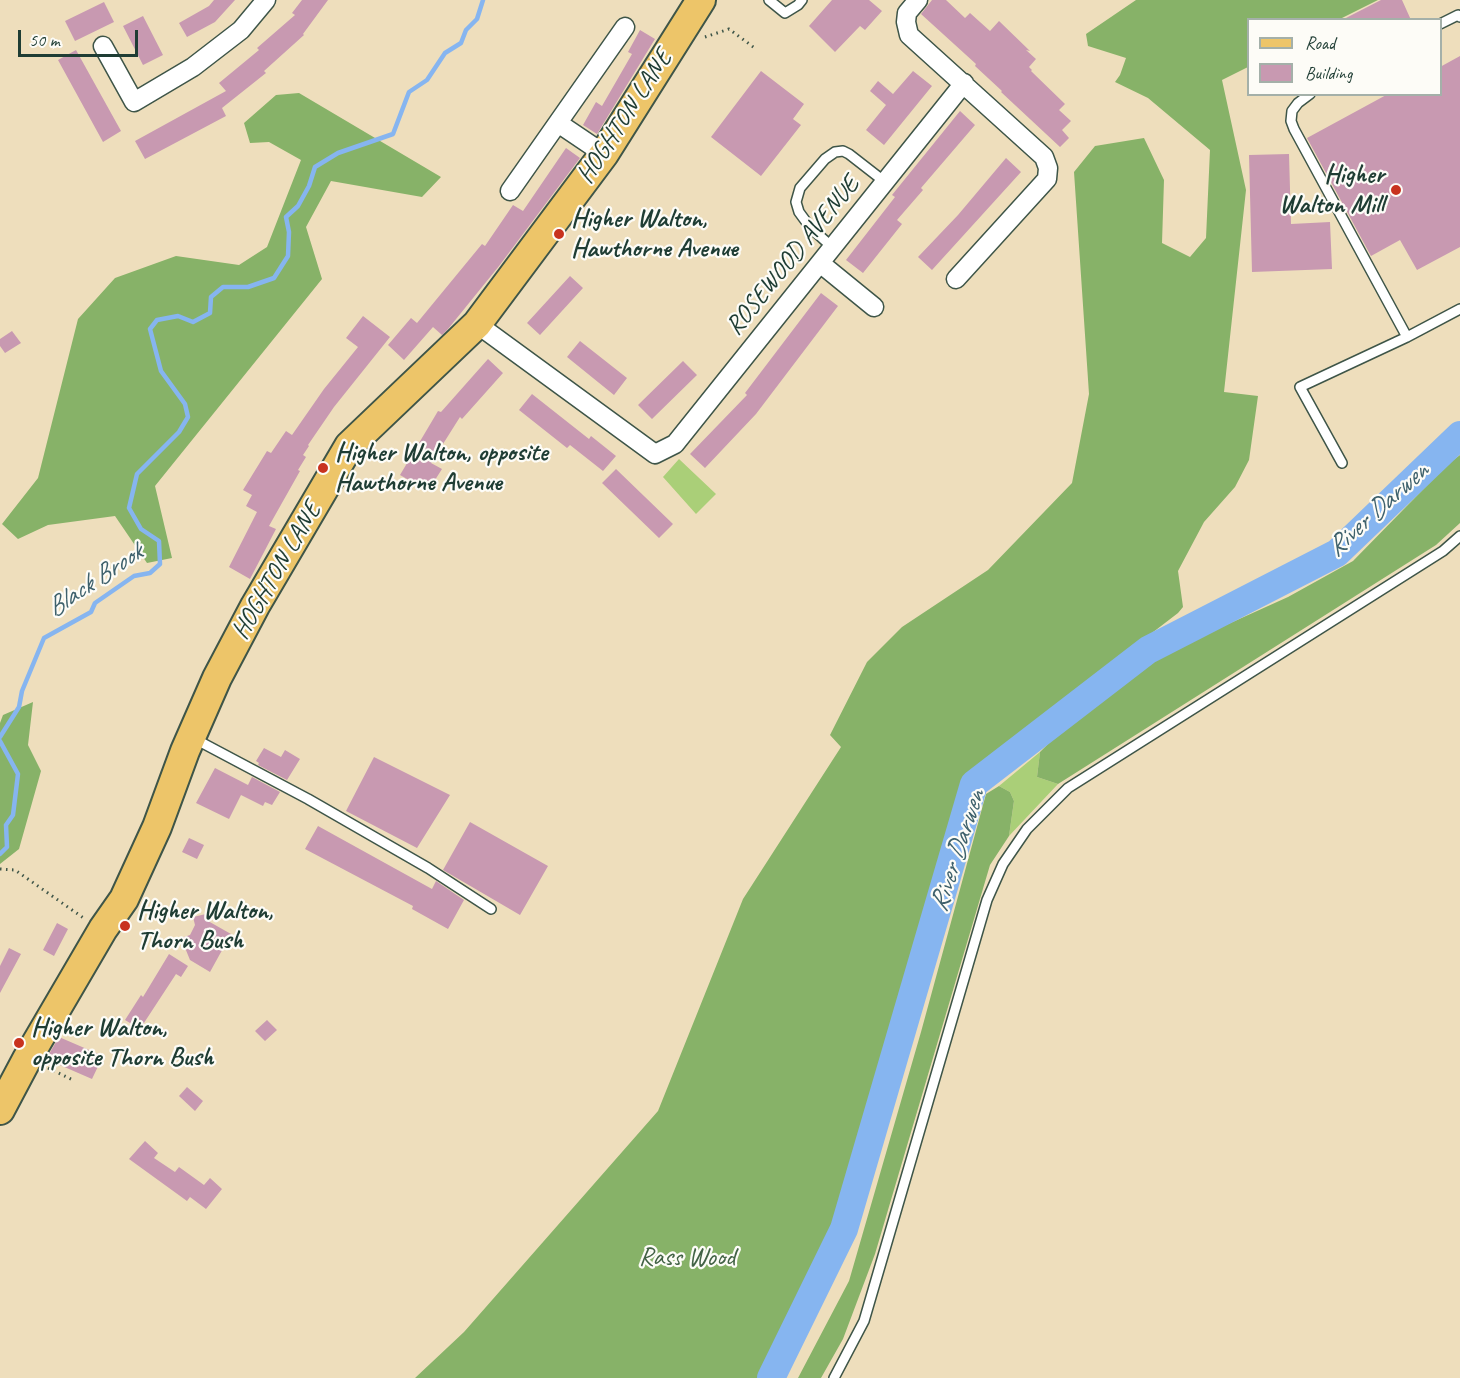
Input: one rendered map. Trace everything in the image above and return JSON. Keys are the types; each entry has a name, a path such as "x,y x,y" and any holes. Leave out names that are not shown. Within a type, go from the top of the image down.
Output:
{"main road":[{"name":"HOGHTON LANE","path":"3,1097 103,929 124,899 157,827 191,737 217,678 255,606 349,446 477,324 604,154 701,0"}],"street":[{"path":"103,46 134,102 201,61 241,30 266,0"},
{"path":"918,0 907,13 906,22 909,35 1044,158 1048,168 1047,179 956,279"},
{"path":"510,191 625,27"},
{"name":"ROSEWOOD AVENUE","path":"477,324 655,454 675,444 964,83"},
{"path":"558,123 604,154"},
{"path":"820,263 874,306"}],"lane":[{"path":"770,0 785,13 802,0"},
{"path":"1442,23 1458,15 1460,17"},
{"path":"1307,96 1292,111 1291,121 1294,129 1407,337"},
{"path":"832,247 810,227 799,212 796,202 800,188 825,159 835,152 849,154 885,182"},
{"path":"1342,463 1300,387 1407,337 1460,309"},
{"path":"834,1378 864,1321 987,900 1003,864 1027,829 1068,788 1443,551 1460,536"},
{"path":"191,737 308,799 428,868 491,909"}],"path":[{"path":"675,41 682,45 729,29 756,48"},
{"path":"0,869 15,870 86,920"},
{"path":"27,1059 75,1081"}],"green space":[{"name":"Rass Wood","path":"1136,0 1378,0 1342,18 1247,18 1247,68 1222,80 1246,190 1224,392 1258,396 1249,460 1235,487 1204,522 1178,571 1183,607 963,778 834,1226 762,1378 415,1378 464,1332 658,1111 743,899 841,747 830,735 867,662 902,627 988,570 1072,483 1089,394 1074,172 1095,146 1144,138 1164,180 1162,243 1190,257 1206,238 1210,150 1148,98 1115,82 1126,58 1088,46 1086,34"},
{"path":"299,93 441,177 422,197 331,181 306,227 322,279 155,486 172,558 147,563 115,516 48,525 18,539 2,524 38,478 78,319 115,278 176,256 239,265 267,247 301,160 269,142 250,143 244,123 276,95"},
{"path":"1460,455 1460,523 1436,545 1058,784 1037,777 1040,752 1062,730 1153,658 1288,597 1353,561 1448,464"},
{"path":"679,459 716,494 696,514 663,477"},
{"path":"33,702 28,745 41,771 19,849 0,864 0,723 3,715"},
{"path":"1040,752 1037,777 1058,784 1009,836 1014,801 1010,792 999,786"},
{"path":"999,786 1010,792 1014,801 1009,836 990,865 875,1254 843,1339 821,1378 798,1378 849,1281 921,1032 986,794"}],"building":[{"path":"214,0 235,0 215,22 187,37 179,23 209,6"},
{"path":"302,0 328,0 304,35 264,71 266,73 222,108 226,116 145,159 135,141 226,91 219,83 259,50 257,48 295,15 292,13"},
{"path":"832,0 869,0 882,11 865,30 860,26 835,52 809,26"},
{"path":"932,0 946,0 965,18 970,13 990,31 999,21 1030,51 1026,50 1036,59 1029,67 1031,71 1065,104 1059,110 1071,121 1062,130 1069,138 1060,147 1001,92 975,66 976,64 921,14"},
{"path":"1381,0 1402,0 1410,18 1346,18"},
{"path":"104,2 114,22 75,41 65,21"},
{"path":"143,16 163,55 143,65 123,26"},
{"path":"640,30 655,39 597,134 583,125 596,102 602,106 632,54 628,52"},
{"path":"76,50 121,131 103,142 58,60"},
{"name":"Higher Walton Mill","path":"1460,56 1460,247 1417,270 1400,240 1371,256 1307,138 1384,96 1442,96 1442,66"},
{"path":"761,71 804,104 793,119 801,125 761,176 711,137"},
{"path":"913,71 932,86 884,145 866,130 886,105 870,91 878,81 893,94"},
{"path":"960,111 975,125 921,188 923,190 897,220 902,224 863,273 846,260 895,197 892,195"},
{"path":"566,148 580,158 499,266 442,335 433,327 404,360 388,345 411,318 417,323 482,244 485,246 513,205 523,211"},
{"path":"1289,154 1291,224 1330,222 1332,269 1252,272 1249,155"},
{"path":"1006,158 1021,172 932,270 918,257 958,215"},
{"path":"570,276 583,288 540,335 527,323"},
{"path":"821,293 838,306 756,414 705,468 690,454 747,395 745,393"},
{"path":"363,316 390,337 334,407 308,445 303,455 306,457 298,470 300,471 269,526 276,529 250,579 229,567 257,512 246,506 252,495 243,490 267,451 271,453 286,431 292,435 324,389 358,347 346,338"},
{"path":"12,331 21,343 5,353 0,346 0,339"},
{"path":"580,341 627,378 614,395 567,357"},
{"path":"488,359 503,373 462,419 460,417 431,463 442,469 428,491 400,475 438,411 441,412"},
{"path":"683,361 697,375 652,419 638,405"},
{"path":"532,394 589,439 591,436 616,456 603,471 570,445 567,448 519,410"},
{"path":"616,469 673,524 659,538 602,483"},
{"path":"264,748 281,757 285,750 300,759 287,780 258,765 256,761"},
{"path":"374,757 450,795 417,848 346,811"},
{"path":"215,768 248,785 252,777 280,792 272,805 265,802 263,806 241,795 229,819 196,803"},
{"path":"470,822 548,866 520,915 443,870"},
{"path":"318,826 432,889 436,881 464,900 448,929 412,909 413,906 305,849"},
{"path":"189,838 204,845 197,859 182,852"},
{"path":"206,914 208,921 231,934 210,972 190,960 181,938 190,935 195,925 193,917"},
{"path":"57,923 68,929 54,956 43,950"},
{"path":"9,948 21,954 0,993 0,966"},
{"path":"169,954 188,966 181,977 176,974 140,1029 125,1020 141,995 143,997"},
{"path":"267,1020 277,1030 265,1041 255,1031"},
{"path":"59,1037 103,1056 92,1079 46,1059"},
{"path":"187,1087 203,1101 195,1111 179,1096"},
{"path":"145,1141 158,1153 154,1158 175,1172 179,1167 204,1185 210,1178 222,1189 206,1209 190,1197 187,1201 129,1159"}],"waterway":[{"name":"Black Brook","path":"0,737 19,707 22,691 44,638 91,612 95,603 134,576 150,573 160,564 159,541 141,529 129,508 137,474 179,432 188,417 185,404 161,371 150,329 157,320 178,316 193,322 210,313 211,297 223,287 248,287 274,278 288,256 289,232 286,217 298,206 309,186 315,167 338,153 393,134 409,92 427,80 445,53 461,43 466,30 477,19 483,0"},
{"name":"River Darwen","path":"771,1378 844,1229 974,784 1148,650 1337,553 1460,435"},
{"name":"Black Brook","path":"0,741 18,774 13,815 6,825 7,847 0,854"}],"place":[{"name":"Higher Walton Mill","path":"1396,190"},
{"name":"Higher Walton, Hawthorne Avenue","path":"559,234"},
{"name":"Higher Walton, opposite Hawthorne Avenue","path":"323,468"},
{"name":"Higher Walton, Thorn Bush","path":"125,926"},
{"name":"Higher Walton, opposite Thorn Bush","path":"19,1043"}]}
